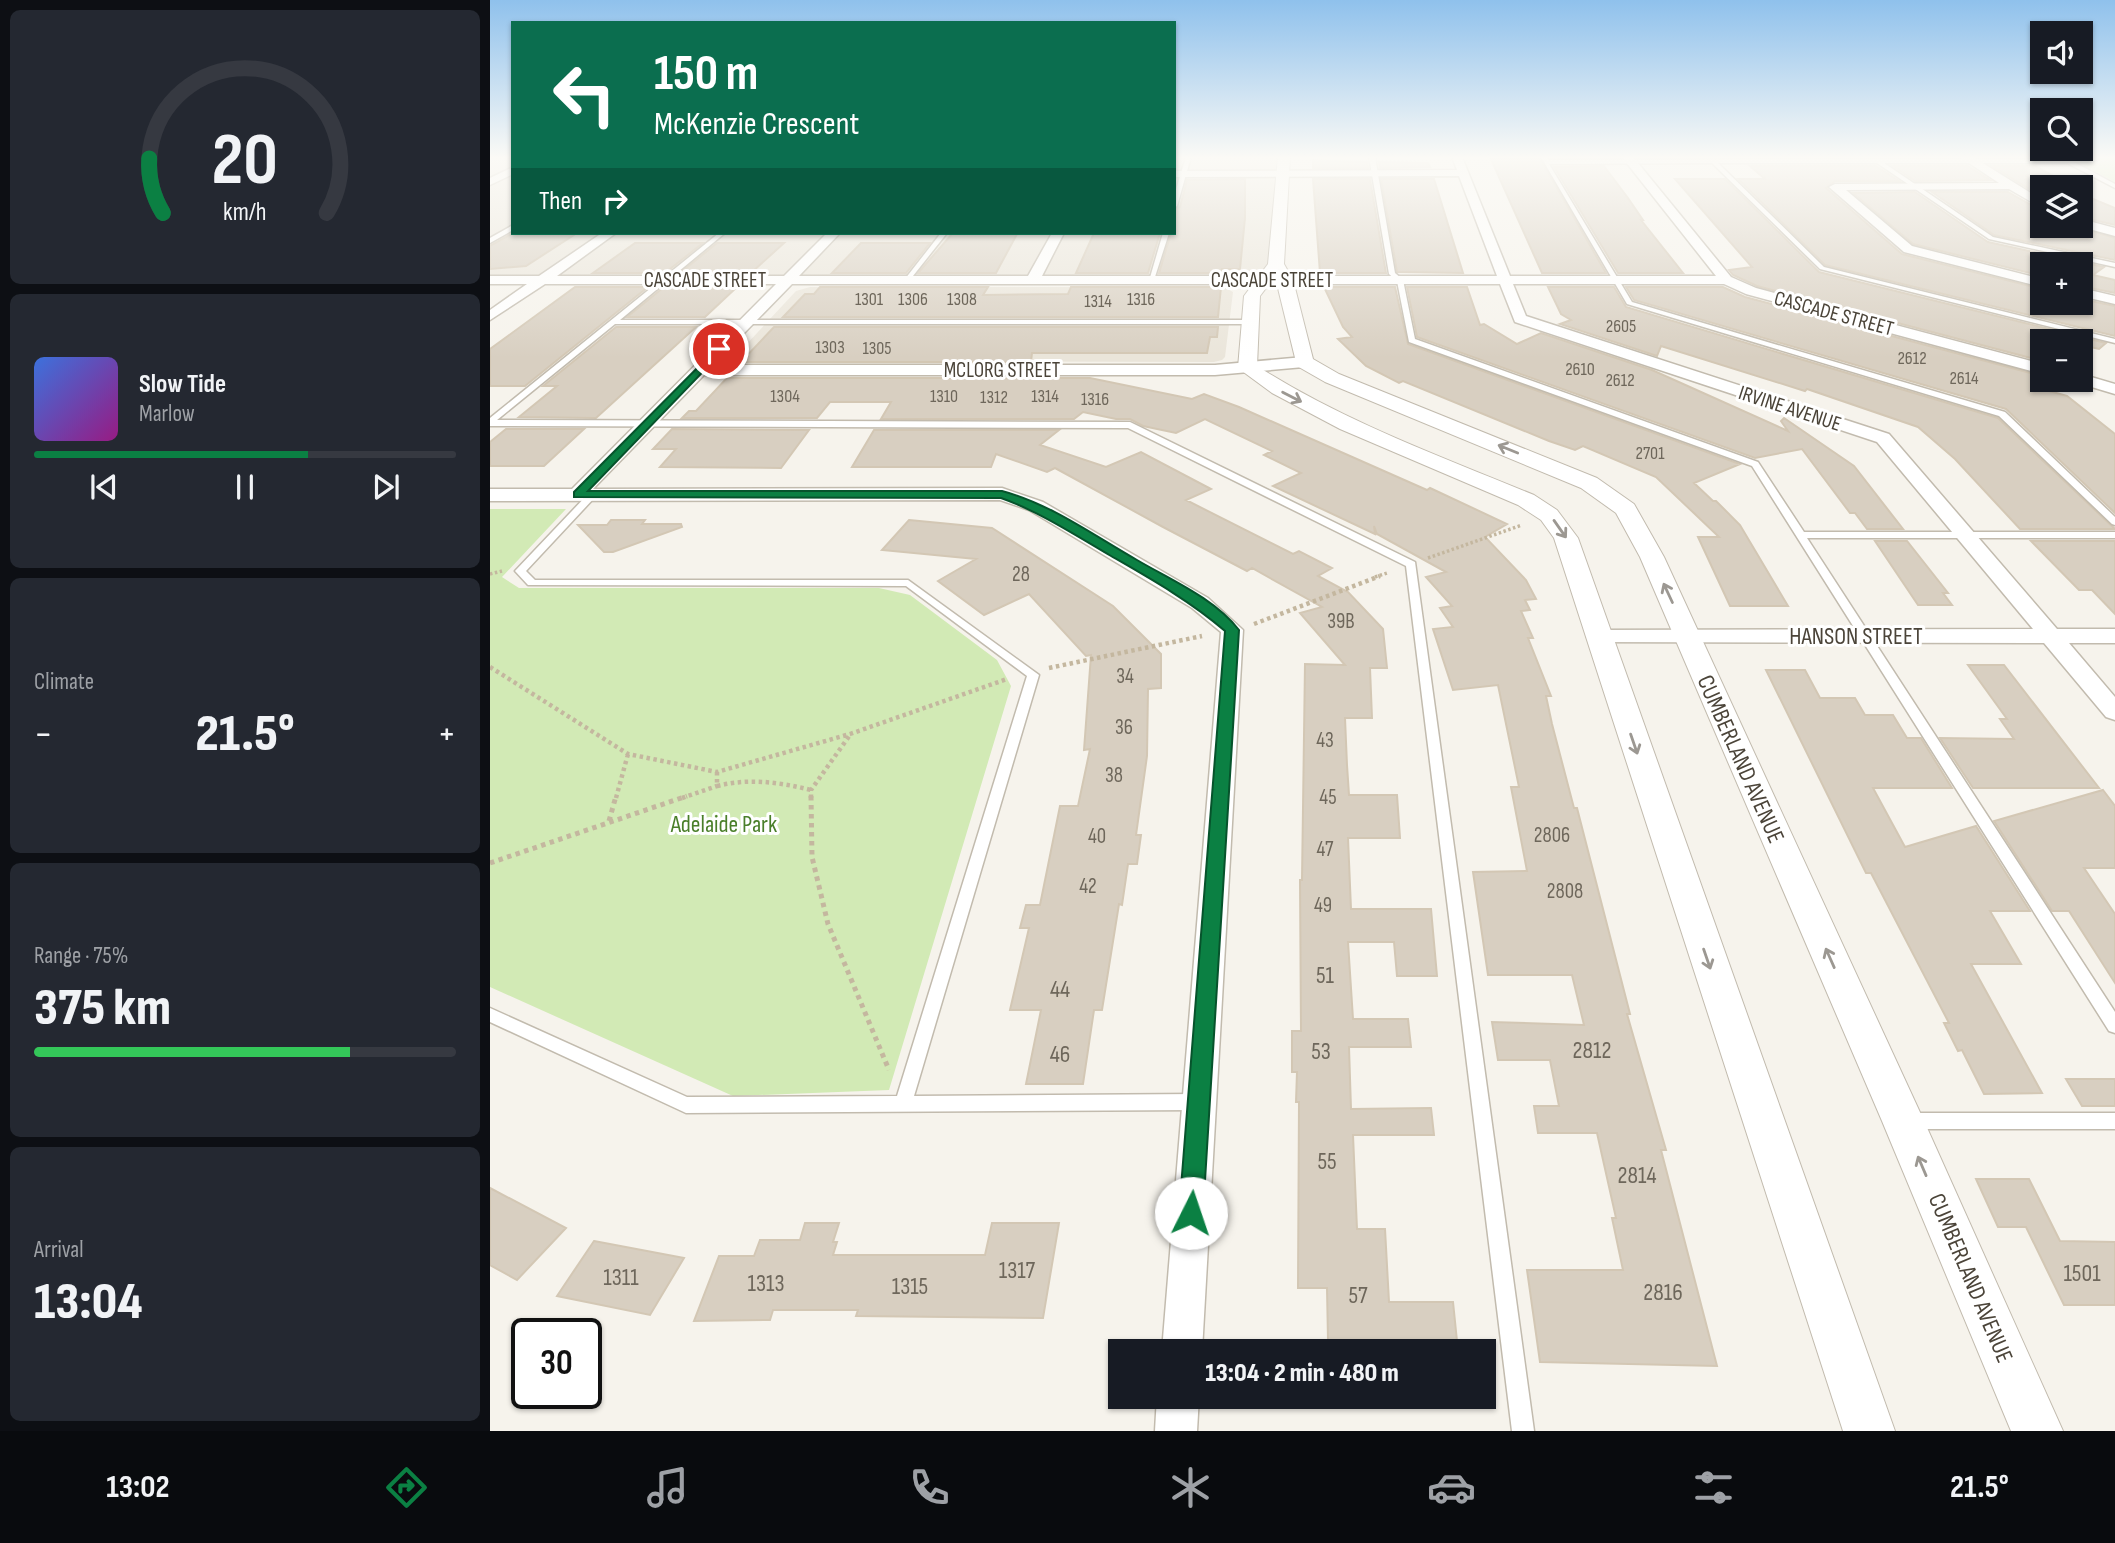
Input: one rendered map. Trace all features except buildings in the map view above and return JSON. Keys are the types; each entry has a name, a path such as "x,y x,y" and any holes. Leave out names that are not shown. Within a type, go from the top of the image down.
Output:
{"street":[{"path":"1280,224 1275,275 1304,362"},
{"name":"IRVINE AVENUE","path":"1483,224 1520,318 1883,438 2115,712"},
{"path":"1681,224 1726,280"},
{"path":"1878,224 1908,249 2030,280"},
{"path":"2093,226 2115,232"},
{"path":"490,316 607,235"},
{"path":"585,494 646,425 832,235"},
{"path":"1033,280 1057,235"},
{"path":"1275,275 1252,296 1247,368 1275,388 1331,416 1526,500 1549,515 1566,538 1869,1431"},
{"name":"CASCADE STREET","path":"490,280 1152,280 1275,275 1400,280 1726,280 1751,291 2030,366"},
{"path":"2093,295 2115,300"},
{"name":"MCLORG STREET","path":"699,370 1247,368 1304,362"},
{"name":"CUMBERLAND AVENUE","path":"1304,362 1332,378 1589,483 1626,509 1652,557 1688,637 1903,1121 2036,1431"},
{"path":"2093,383 2115,389 2115,382"},
{"path":"490,495 1002,494 1036,506 1189,596 1232,630 1183,1339"},
{"name":"HANSON STREET","path":"1598,637 2115,636"},
{"path":"1176,1431 1177,1409"}],"lane":[{"path":"1383,224 1392,274 1400,280 1412,340 1755,464 2115,1026"},
{"path":"1583,224 1629,303 2002,414 2115,522"},
{"path":"1777,224 1822,268 2115,341"},
{"path":"1970,224 1991,238 2115,265"},
{"path":"490,241 511,229"},
{"path":"490,423 720,235"},
{"path":"907,280 942,235"},
{"path":"1152,280 1165,235"},
{"path":"615,322 1249,322"},
{"path":"490,423 1130,425 1411,564 1523,1431"},
{"path":"585,494 520,571 532,583 908,583 1033,675 903,1105"},
{"path":"1800,535 2115,535"},
{"path":"490,1016 686,1105 1199,1102"},
{"path":"1903,1121 2115,1121"}],"path":[{"path":"490,667 628,754 717,772 850,734 1028,672 1254,624 1525,524"},
{"path":"850,734 811,790 811,857 828,924 889,1070 909,1084"},
{"path":"608,822 628,754"},
{"path":"717,772 717,786"},
{"path":"490,863 735,780 773,781 811,790"}],"shaded area":[{"path":"490,224 511,224 511,235 1176,235 1176,224 1278,224 1275,275 490,280"},
{"path":"810,287 1224,287 1233,292 1225,357 1214,362 731,361 796,291"}],"green space":[{"name":"Adelaide Park","path":"490,509 566,509 502,577 519,588 879,588 910,595 997,660 1011,686 889,1090 733,1096 490,987"}],"route":[{"path":"719,349 578,494 1002,494 1036,506 1153,575 1200,603 1232,630 1191,1213"}]}
